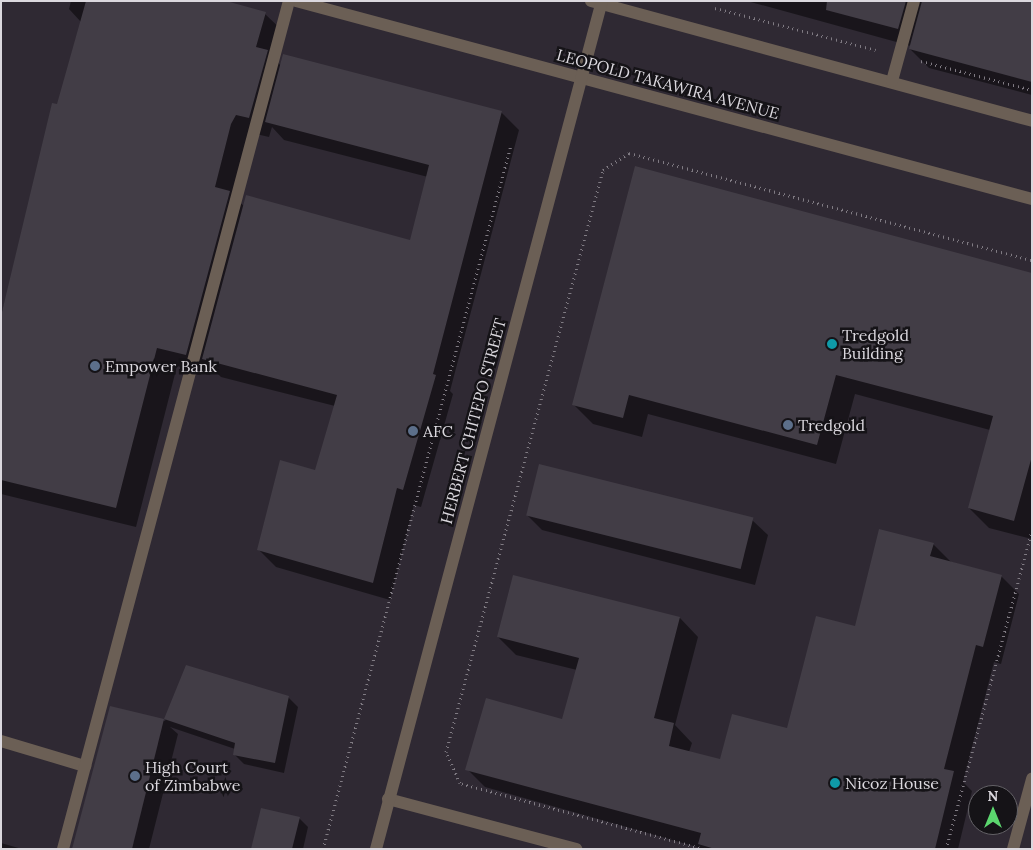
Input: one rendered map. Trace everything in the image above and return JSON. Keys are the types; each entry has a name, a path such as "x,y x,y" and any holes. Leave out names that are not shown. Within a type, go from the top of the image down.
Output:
{"street":[{"path":"63,849 289,1"},
{"name":"LEOPOLD TAKAWIRA AVENUE","path":"296,1 1032,199"},
{"path":"892,81 914,1"},
{"path":"598,2 892,81 1032,121"},
{"name":"HERBERT CHITEPO STREET","path":"376,849 582,78 598,2"},
{"path":"1,741 85,766"},
{"path":"1013,849 1032,779"},
{"path":"388,799 576,849"}],"path":[{"path":"710,6 1032,90"},
{"path":"323,849 511,145"},
{"path":"704,849 460,783 446,752 603,170 629,153 1032,260"},
{"path":"946,849 1032,531"}],"building":[{"path":"86,1 226,1 266,12 256,47 268,50 249,118 236,115 231,124 215,187 230,191 186,355 157,348 116,508 1,480 1,316 52,103 57,104"},
{"path":"827,1 906,1 898,29 826,10"},
{"path":"922,1 1032,1 1032,82 909,49"},
{"path":"283,54 502,111 433,374 436,375 403,490 397,488 373,583 257,550 280,460 315,470 337,395 202,359 246,195 410,240 429,165 265,122"},
{"name":"Tredgold Building","path":"635,166 1032,273 1032,456 1014,521 968,508 993,416 836,375 817,445 629,395 623,418 572,405"},
{"path":"539,464 753,517 741,569 526,515"},
{"path":"879,529 934,543 930,556 1002,575 983,647 976,645 944,769 954,771 935,849 715,849 698,844 701,833 465,770 486,698 562,719 579,658 497,637 513,575 680,617 654,718 674,723 669,746 720,759 732,714 787,728 816,616 855,626"},
{"path":"186,665 289,696 275,763 233,755 235,743 164,719"},
{"path":"110,706 164,719 132,849 72,849"},
{"path":"261,808 300,817 292,849 251,849"}],"place":[{"name":"Tredgold Building","path":"832,344"},
{"name":"Empower Bank","path":"95,366"},
{"name":"Tredgold","path":"788,425"},
{"name":"AFC","path":"413,431"},
{"name":"High Court of Zimbabwe","path":"135,776"},
{"name":"Nicoz House","path":"835,783"}]}
